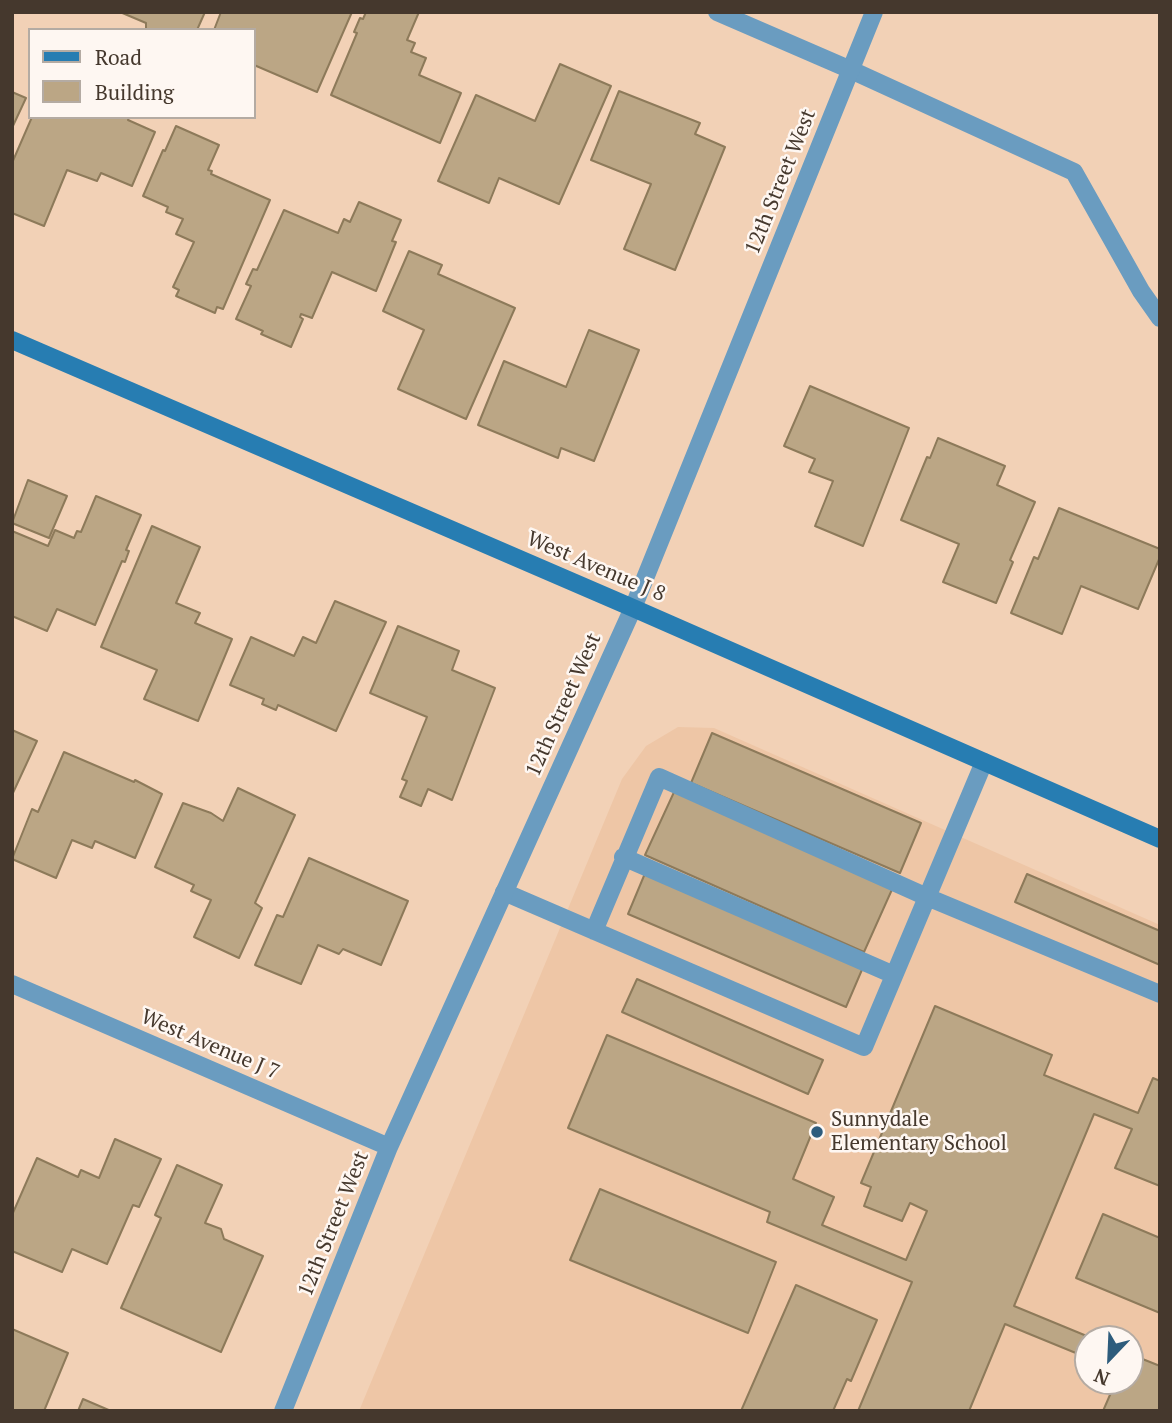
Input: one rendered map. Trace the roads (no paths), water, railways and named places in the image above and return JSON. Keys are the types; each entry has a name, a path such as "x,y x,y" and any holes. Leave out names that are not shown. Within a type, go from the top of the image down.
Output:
{"street":[{"path":"717,12 1074,172 1141,291 1160,318"},
{"name":"12th Street West","path":"283,1411 389,1147 633,608 874,12"},
{"name":"West Avenue J 8","path":"12,340 1160,839"},
{"path":"504,892 864,1047 984,762"},
{"path":"594,931 659,777 927,897 1160,994"},
{"path":"623,857 894,975"},
{"name":"West Avenue J 7","path":"12,984 389,1147"}],"place":[{"name":"Sunnydale Elementary School","path":"817,1132"}]}
